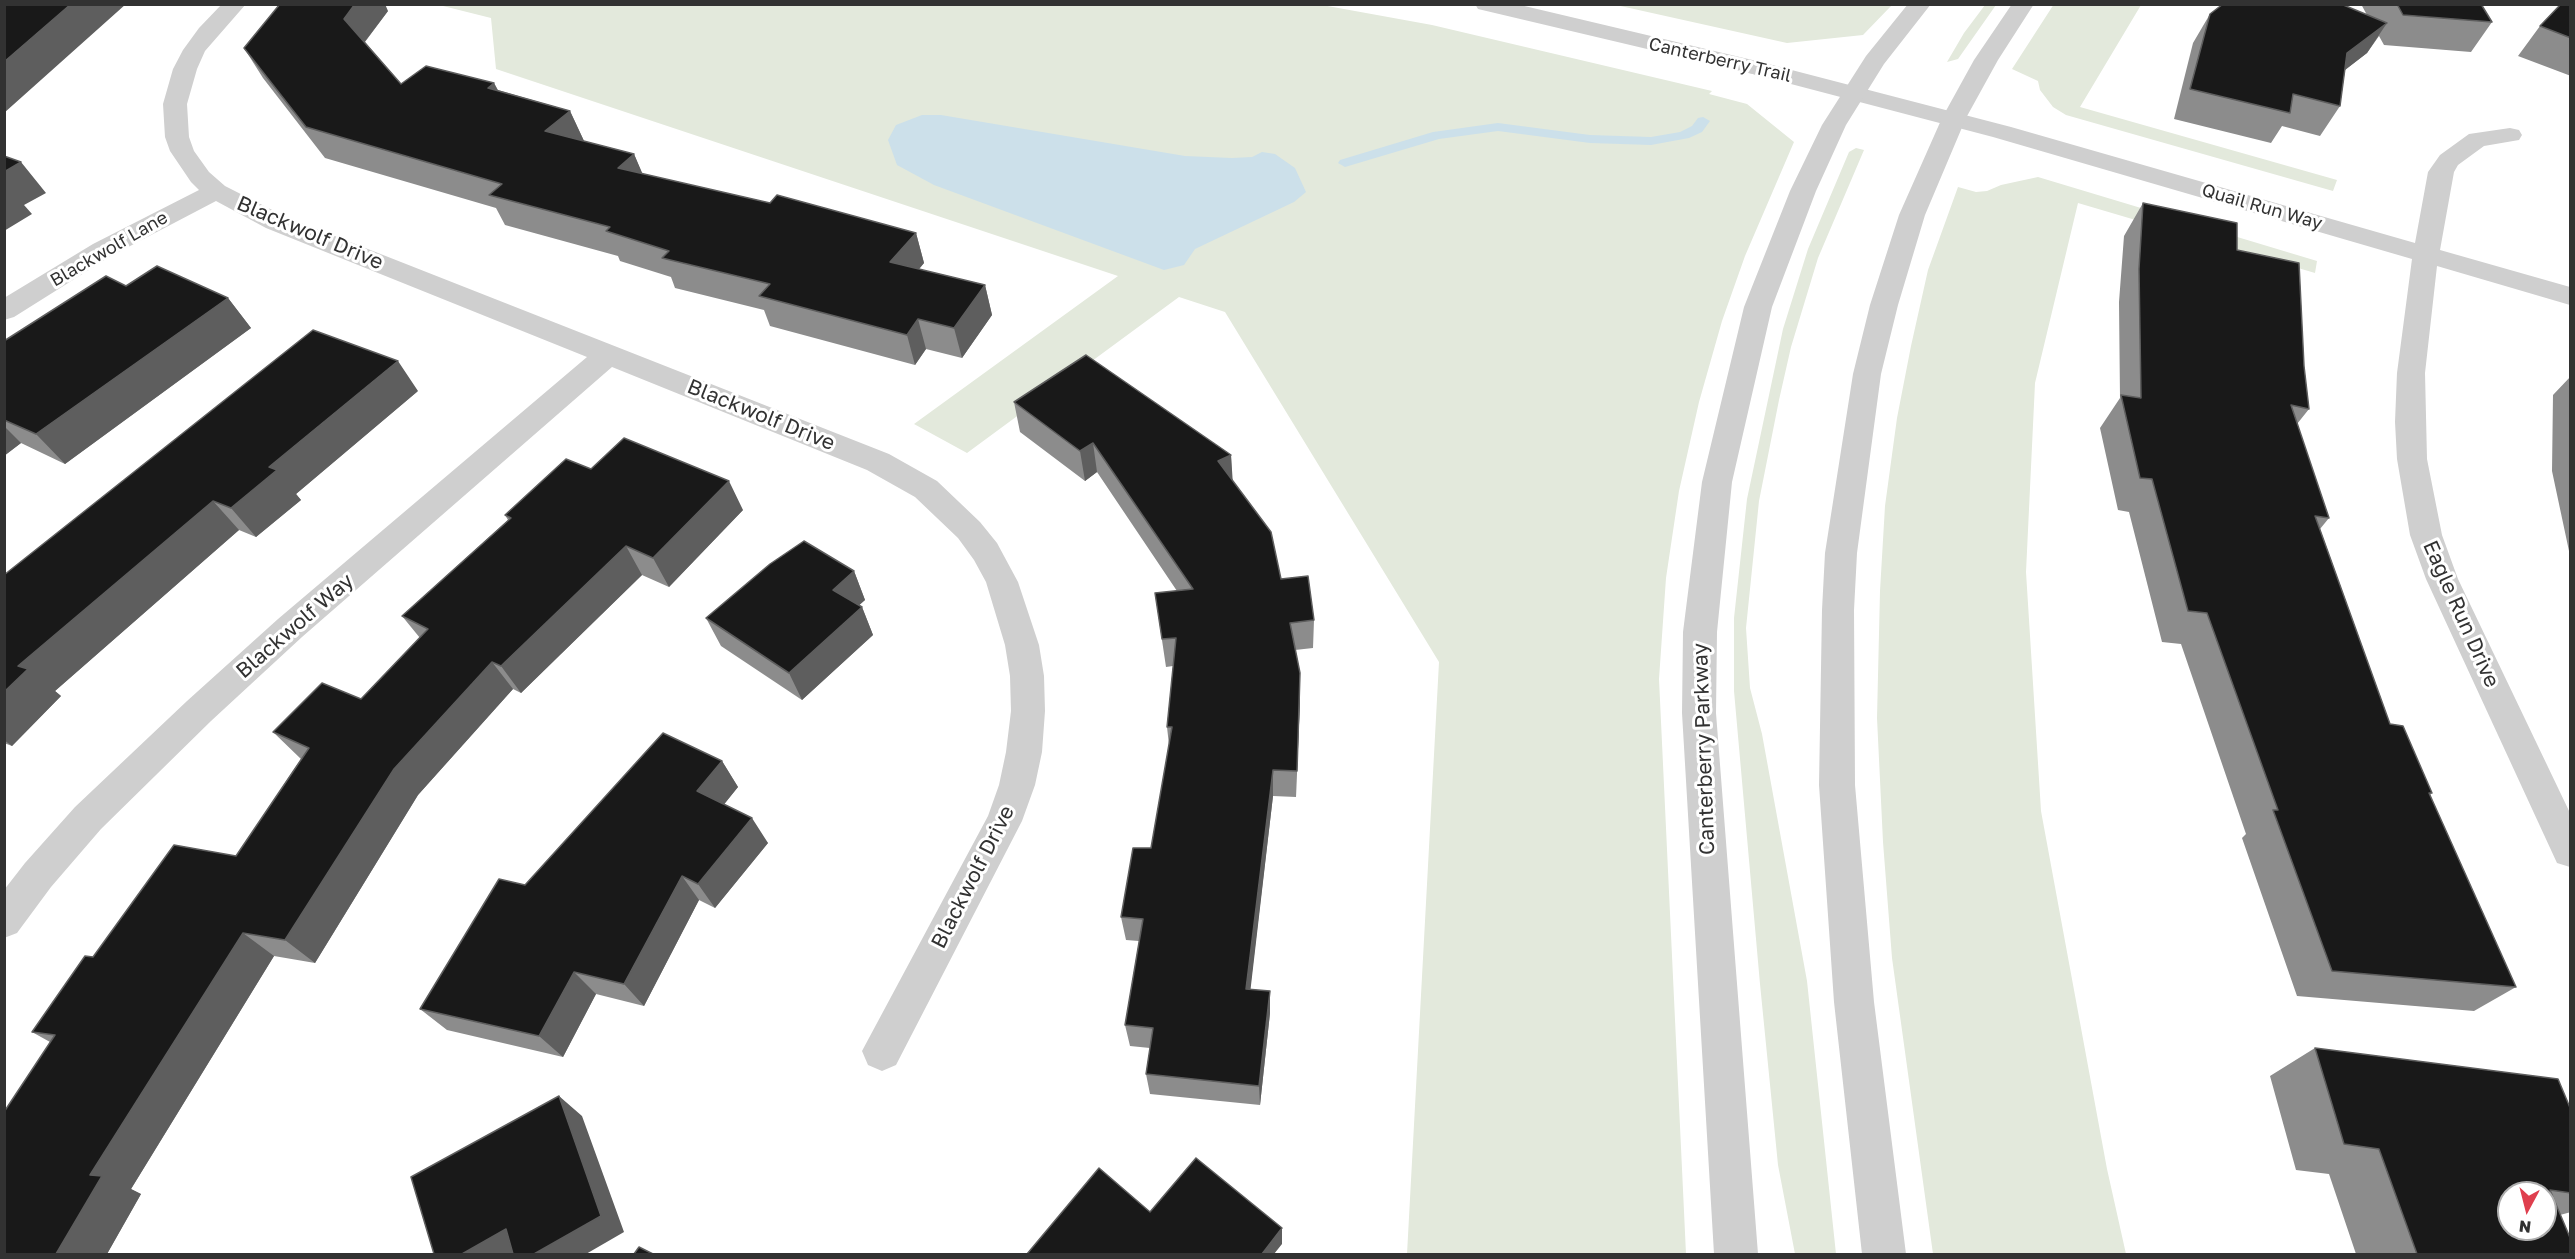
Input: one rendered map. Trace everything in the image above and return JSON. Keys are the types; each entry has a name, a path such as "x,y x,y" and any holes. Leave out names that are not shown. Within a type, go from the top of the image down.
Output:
{"street":[{"name":"Blackwolf Drive","path":"235,4 194,50 185,69 176,104 177,137 182,151 200,177 216,191 275,222 609,354 901,474 926,489 969,530 986,552 1002,582 1022,645 1027,676 1028,711 1024,752 1017,785 1004,821 882,1051"},
{"name":"Canterberry Trail","path":"1486,4 1757,68 1953,118"},
{"name":"Canterberry Parkway","path":"1736,1254 1705,830 1699,713 1700,632 1717,482 1758,307 1803,191 1834,125 1854,93 1874,62 1920,4"},
{"path":"1884,1254 1854,1002 1838,785 1841,553 1867,374 1884,305 1912,215 1953,118 1986,60 2023,4"},
{"name":"Quail Run Way","path":"1953,118 2571,296"},
{"name":"Eagle Run Drive","path":"2510,135 2478,139 2449,160 2441,172 2420,289 2412,362 2410,422 2412,459 2426,535 2442,579 2571,851"},
{"name":"Blackwolf Lane","path":"4,311 102,250 216,191"},
{"name":"Blackwolf Way","path":"4,921 38,875 88,818 183,726 290,628 609,354"}],"shaded area":[{"path":"1892,4 1863,35 1787,43 1616,5"},
{"path":"2054,4 2141,5 2080,107 2337,180 2333,191 2066,115 2053,107 2040,90 2038,81 2012,69"},
{"path":"439,5 1322,5 1432,25 1712,91 1709,94 1747,104 1794,142 1745,256 1722,321 1699,402 1679,491 1666,578 1659,679 1686,1254 1407,1254 1439,662 1225,312 1179,297 967,453 914,424 1118,276 496,69 491,18"},
{"path":"1985,5 1996,5 1958,59 1947,62 1964,33"},
{"path":"1856,148 1864,150 1818,258 1791,347 1759,501 1746,628 1750,688 1762,734 1807,981 1836,1254 1795,1254 1778,1165 1760,984 1734,691 1734,618 1747,499 1783,329 1808,249 1849,152"},
{"path":"2038,177 2317,261 2315,273 2078,203 2035,383 2026,572 2041,811 2107,1169 2126,1254 1933,1254 1892,958 1883,842 1877,718 1885,506 1897,418 1928,270 1958,187 1976,192 1987,191 2001,185"}],"water":[{"path":"922,115 941,115 1185,156 1232,158 1252,157 1262,152 1275,154 1295,168 1306,192 1294,202 1195,249 1184,265 1164,270 934,185 897,165 888,140 896,125"}],"building":[{"path":"4,4 71,4 4,62"},
{"path":"280,4 355,4 344,19 401,84 426,66 494,83 488,88 570,111 545,131 634,154 618,168 770,203 777,195 916,233 890,262 985,285 954,328 918,319 907,335 759,296 770,284 662,258 669,251 606,231 610,227 489,195 502,184 306,127 244,48"},
{"path":"2223,4 2341,4 2387,23 2347,53 2340,106 2293,94 2290,113 2190,89 2210,14"},
{"path":"2397,4 2481,4 2492,22 2403,15"},
{"path":"2561,4 2571,4 2571,38 2540,26"},
{"path":"4,156 21,162 4,172"},
{"path":"2143,203 2237,223 2237,250 2299,263 2304,366 2309,409 2291,405 2329,518 2315,516 2390,724 2403,726 2432,793 2429,793 2516,987 2332,971 2273,810 2278,810 2207,613 2188,611 2152,479 2140,478 2121,395 2141,398 2139,269"},
{"path":"157,266 228,298 36,434 4,420 4,341 106,276 126,286"},
{"path":"313,330 398,361 269,467 277,470 231,508 213,501 18,666 28,669 4,692 4,575"},
{"path":"1086,355 1231,455 1218,461 1271,532 1281,579 1308,576 1314,620 1290,623 1300,673 1297,771 1273,770 1246,989 1270,991 1259,1086 1146,1074 1153,1028 1125,1025 1143,919 1121,917 1133,848 1151,848 1172,727 1167,727 1176,638 1162,639 1155,593 1193,589 1093,443 1080,451 1014,402"},
{"path":"624,438 729,481 653,558 626,546 501,666 492,662 394,769 285,940 243,933 90,1175 102,1176 56,1254 4,1254 4,1112 55,1035 32,1032 85,956 93,957 174,845 236,856 309,748 273,732 322,683 361,699 428,629 402,616 511,518 505,515 566,459 591,469"},
{"path":"804,541 854,571 833,590 862,607 789,673 706,618 770,564"},
{"path":"663,733 722,761 697,791 752,818 698,884 682,876 624,984 574,972 539,1036 420,1009 499,879 525,885"},
{"path":"2315,1048 2558,1079 2571,1110 2571,1193 2557,1191 2557,1181 2497,1181 2497,1241 2557,1241 2557,1207 2571,1240 2571,1254 2417,1254 2379,1149 2344,1144"},
{"path":"559,1096 601,1216 534,1254 513,1254 506,1229 462,1254 434,1254 411,1177"},
{"path":"1196,1158 1282,1228 1262,1254 1027,1254 1099,1168 1150,1212"},
{"path":"639,1247 653,1254 634,1254"}],"waterway":[{"path":"1345,163 1438,135 1498,127 1590,139 1651,141 1684,135 1697,129 1703,121"}]}
